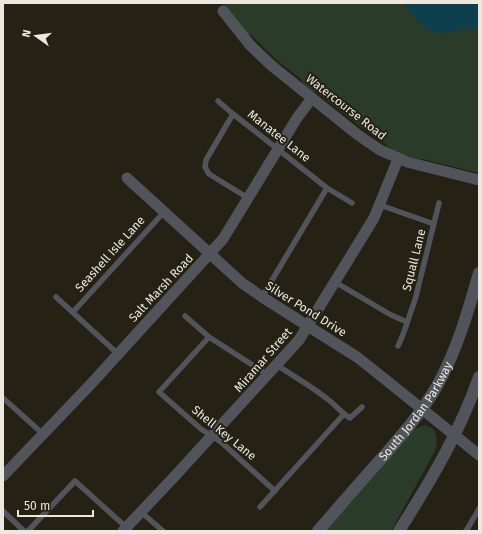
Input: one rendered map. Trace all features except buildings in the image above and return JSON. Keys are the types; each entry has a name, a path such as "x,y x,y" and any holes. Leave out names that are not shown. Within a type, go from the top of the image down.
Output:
{"street":[{"name":"Watercourse Road","path":"223,10 250,45 272,66 370,144 398,159 479,180"},
{"name":"Salt Marsh Road","path":"3,476 118,354 223,239 297,118 312,98"},
{"name":"Miramar Street","path":"124,529 212,436 299,340 374,218 398,159"},
{"name":"Silver Pond Drive","path":"127,178 233,276 262,297 357,357 479,455"},
{"name":"South Jordan Parkway","path":"318,531 404,432 422,409 441,378 458,342 479,273"},
{"path":"399,531 442,461 467,408 479,377"}],"lane":[{"name":"Manatee Lane","path":"218,101 232,114 327,188 352,203"},
{"path":"232,114 206,160 205,167 209,174 248,198"},
{"path":"262,297 327,188"},
{"name":"Squall Lane","path":"398,346 404,335 415,300 440,203"},
{"path":"380,205 434,224"},
{"name":"Seashell Isle Lane","path":"73,312 164,212"},
{"path":"335,282 392,316 407,322"},
{"path":"56,297 118,354"},
{"path":"185,316 209,337 268,375"},
{"name":"Shell Key Lane","path":"209,337 160,392 201,429 221,442 275,491"},
{"path":"277,365 328,399 350,418 362,407"},
{"path":"3,398 43,434"},
{"path":"260,507 344,414"},
{"path":"28,531 75,481 124,529"},
{"path":"469,530 479,509"},
{"path":"3,511 24,531"},
{"path":"141,512 163,531"}],"green space":[{"path":"223,3 479,3 479,173 423,159 408,157 392,150 318,93 311,91 303,84 301,79 278,61 252,36 246,33"},
{"path":"425,425 435,432 437,443 435,451 391,531 324,531 414,429"}],"water":[{"path":"404,3 479,3 479,30 462,29 443,33 429,30 418,21"}]}
